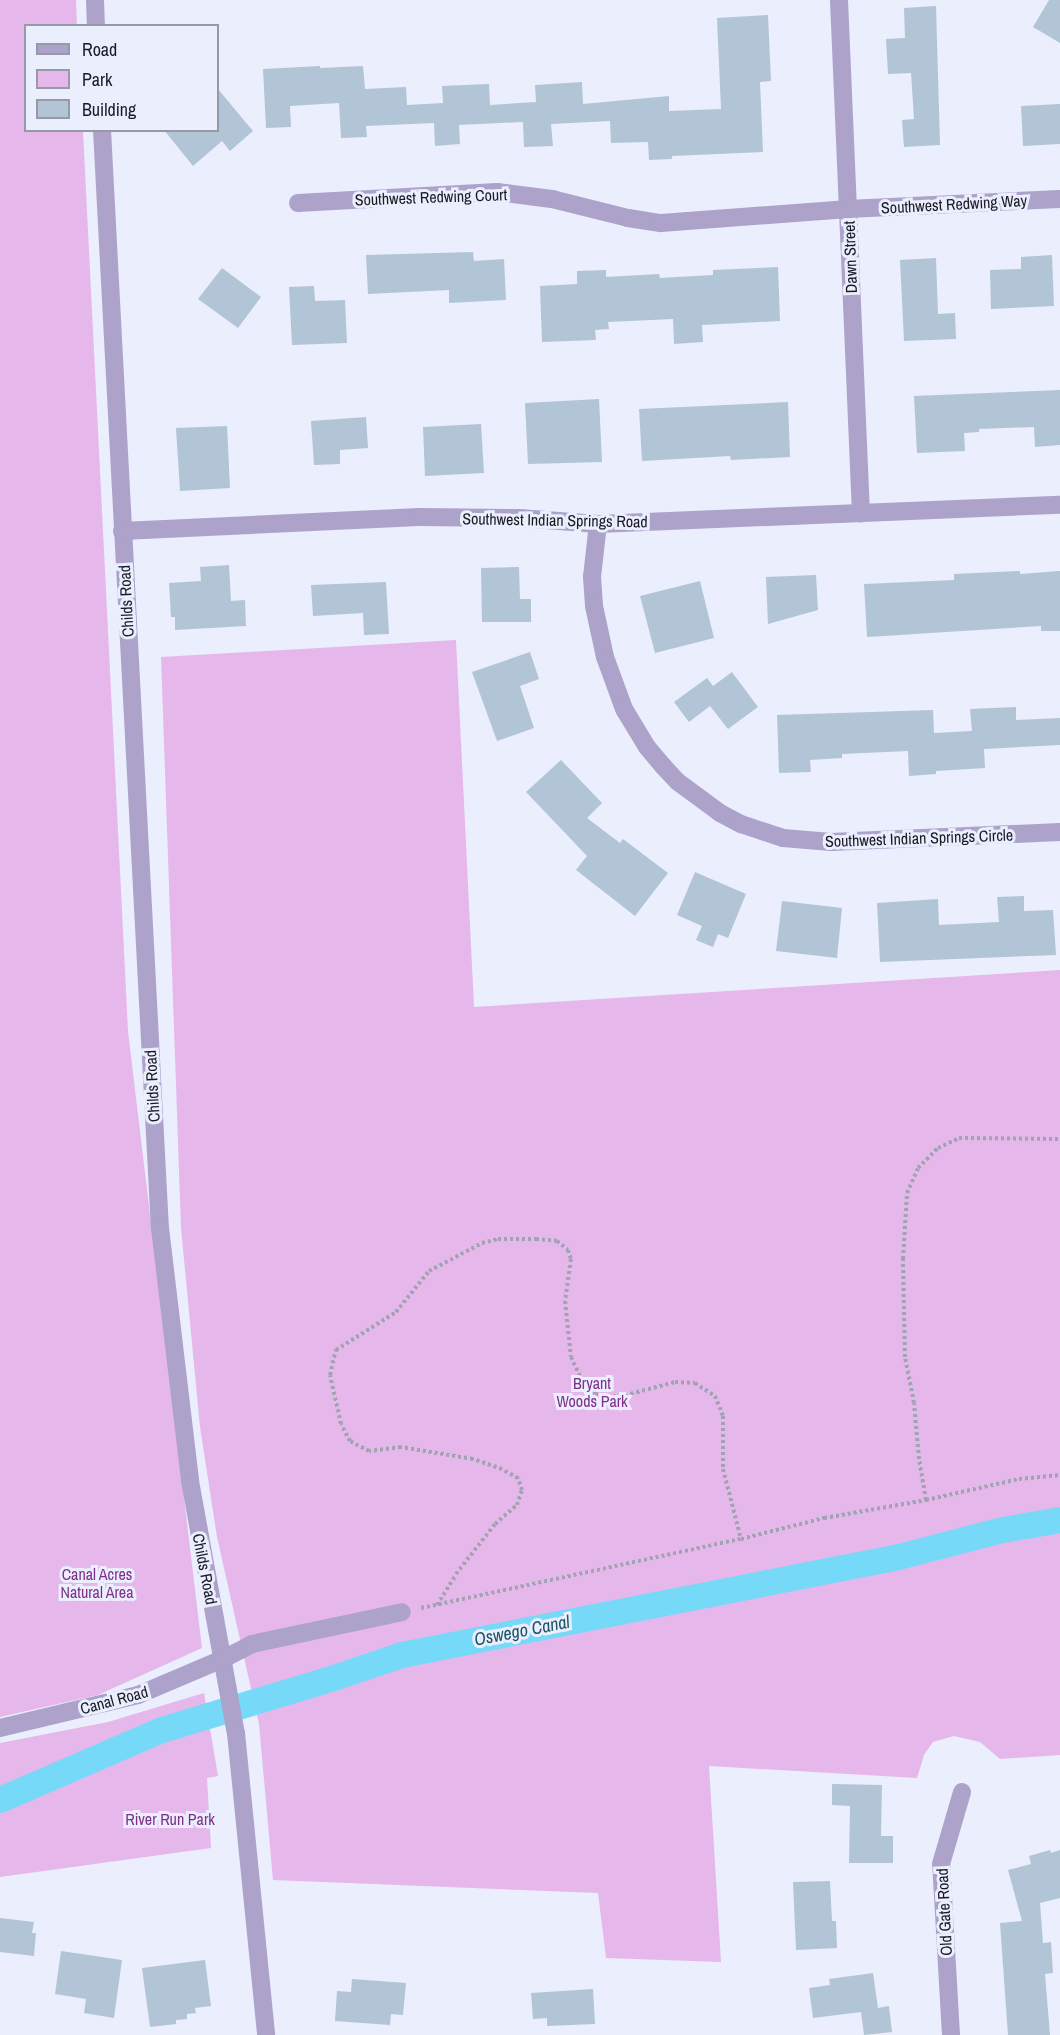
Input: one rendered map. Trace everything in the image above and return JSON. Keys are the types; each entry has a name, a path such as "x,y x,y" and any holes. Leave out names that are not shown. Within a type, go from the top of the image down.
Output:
{"street":[{"path":"95,0 96,24"},
{"name":"Dawn Street","path":"839,0 861,514"},
{"name":"Childs Road","path":"102,132 160,1228 190,1481 229,1682 266,2035"},
{"name":"Southwest Redwing Court","path":"298,204 497,192 552,199 628,219 661,223 848,209"},
{"name":"Southwest Redwing Way","path":"848,209 1060,199"},
{"name":"Southwest Indian Springs Road","path":"122,531 418,517 520,518 598,524 1060,505"},
{"name":"Southwest Indian Springs Circle","path":"598,524 592,577 594,606 605,657 624,709 647,747 663,766 678,782 720,813 741,824 783,838 831,842 1060,832"},
{"name":"Canal Road","path":"0,1728 138,1695 223,1659 252,1644 402,1612"},
{"name":"Old Gate Road","path":"951,2035 941,1864 962,1792"}],"path":[{"path":"926,1500 919,1459 914,1403 905,1357 903,1259 907,1192 918,1168 938,1148 959,1138 1060,1139"},
{"path":"437,1605 456,1574 495,1524 517,1505 522,1490 518,1478 502,1469 463,1457 401,1447 369,1451 350,1441 341,1424 330,1376 336,1350 396,1312 429,1271 482,1243 498,1239 557,1241 568,1250 571,1258 565,1301 571,1357 580,1378 595,1394 619,1397 675,1382 695,1383 715,1396 723,1416 723,1469 741,1539"},
{"path":"402,1612 741,1539 824,1518 926,1500 1019,1479 1060,1475"}],"green space":[{"name":"Canal Acres Natural Area","path":"0,0 76,0 77,24 24,24 24,132 83,132 128,1031 202,1648 98,1695 0,1717"},
{"name":"Bryant Woods Park","path":"456,640 474,1007 1060,970 1060,1755 1000,1759 980,1742 954,1736 933,1742 924,1755 917,1778 709,1766 721,1962 606,1958 598,1893 273,1880 259,1724 217,1537 200,1427 181,1228 161,657"},
{"name":"River Run Park","path":"204,1693 218,1776 207,1778 211,1848 0,1877 0,1743 108,1722"}],"building":[{"path":"1049,0 1060,0 1060,43 1033,27"},
{"path":"936,6 940,145 904,147 902,120 914,119 911,73 888,74 886,39 905,38 904,8"},
{"path":"768,15 771,81 760,82 763,152 672,156 672,159 649,160 648,142 611,143 610,121 551,124 553,146 524,147 523,122 459,125 460,144 435,146 434,123 366,126 367,137 341,138 339,103 290,106 291,127 266,128 263,69 320,66 320,68 363,66 365,89 406,87 407,105 443,103 442,86 489,84 490,105 536,102 535,85 582,82 583,104 669,96 669,111 721,109 717,18"},
{"path":"219,90 253,131 230,151 222,141 193,166 166,132 219,132"},
{"path":"1060,104 1060,144 1023,146 1021,106"},
{"path":"473,252 474,261 504,259 506,300 449,303 449,290 368,294 366,255"},
{"path":"1052,255 1054,306 991,309 990,270 1021,269 1021,257"},
{"path":"936,258 938,314 955,313 956,339 904,341 900,260"},
{"path":"778,267 780,321 702,325 703,342 674,344 673,319 608,322 609,329 595,330 596,340 542,342 540,286 577,284 577,271 606,270 606,277 659,274 660,278 713,275 713,270"},
{"path":"222,268 261,297 238,328 198,299"},
{"path":"314,286 315,301 345,300 347,343 292,345 289,287"},
{"path":"1060,390 1060,445 1035,447 1034,427 979,429 979,432 964,433 965,451 917,453 914,396"},
{"path":"599,399 602,462 528,464 525,403"},
{"path":"788,402 790,457 731,460 730,456 642,461 639,409"},
{"path":"366,417 368,448 340,450 340,464 314,465 311,421"},
{"path":"481,424 484,473 425,476 423,427"},
{"path":"227,426 230,488 180,491 176,428"},
{"path":"229,565 231,601 245,600 246,626 175,630 175,617 171,617 169,583 201,581 200,567"},
{"path":"519,567 520,599 531,599 531,622 482,622 481,568"},
{"path":"1020,571 1020,574 1060,571 1060,631 1041,631 1041,626 867,637 864,584 954,580 954,574"},
{"path":"816,575 818,610 768,624 766,577"},
{"path":"700,581 714,638 655,653 640,596"},
{"path":"386,582 389,634 364,635 363,613 313,616 311,585"},
{"path":"530,652 539,679 520,686 534,728 497,741 472,672"},
{"path":"732,672 758,707 728,729 710,706 689,722 674,702 707,678 713,686"},
{"path":"1016,707 1016,720 1060,718 1060,745 984,749 985,768 936,771 936,774 909,776 908,751 842,754 842,758 810,760 811,772 779,773 777,715 933,710 934,733 972,731 970,709"},
{"path":"561,760 602,803 587,818 620,843 623,839 668,873 635,916 576,870 587,856 526,792"},
{"path":"695,872 746,894 728,938 718,934 713,947 696,940 702,926 677,915"},
{"path":"1024,896 1024,911 1053,910 1056,955 880,962 877,903 938,899 939,925 999,922 997,897"},
{"path":"782,901 842,908 837,958 776,951"},
{"path":"832,1784 882,1785 881,1836 893,1836 893,1863 849,1863 850,1806 832,1805"},
{"path":"1050,1850 1051,1853 1060,1850 1060,1898 1040,1903 1043,1943 1051,1942 1053,1973 1045,1974 1050,2035 1008,2035 1000,1923 1022,1921 1008,1870 1031,1864 1029,1856"},
{"path":"830,1881 832,1921 836,1921 837,1948 796,1950 793,1882"},
{"path":"0,1918 34,1922 32,1933 36,1933 34,1956 0,1952"},
{"path":"61,1951 122,1960 114,2018 84,2013 86,1999 55,1994"},
{"path":"205,1960 211,2006 195,2008 196,2013 187,2014 187,2019 176,2020 176,2024 150,2027 142,1968"},
{"path":"873,1973 878,2008 889,2006 892,2032 864,2035 861,2012 813,2018 809,1988 830,1985 829,1979"},
{"path":"352,1979 406,1983 403,2015 391,2014 390,2025 335,2021 337,1991 351,1992"},
{"path":"593,1989 595,2024 547,2026 547,2018 533,2019 531,1993"}],"waterway":[{"name":"Oswego Canal","path":"0,1800 162,1730 402,1655 899,1557 1003,1530 1060,1520"}]}
